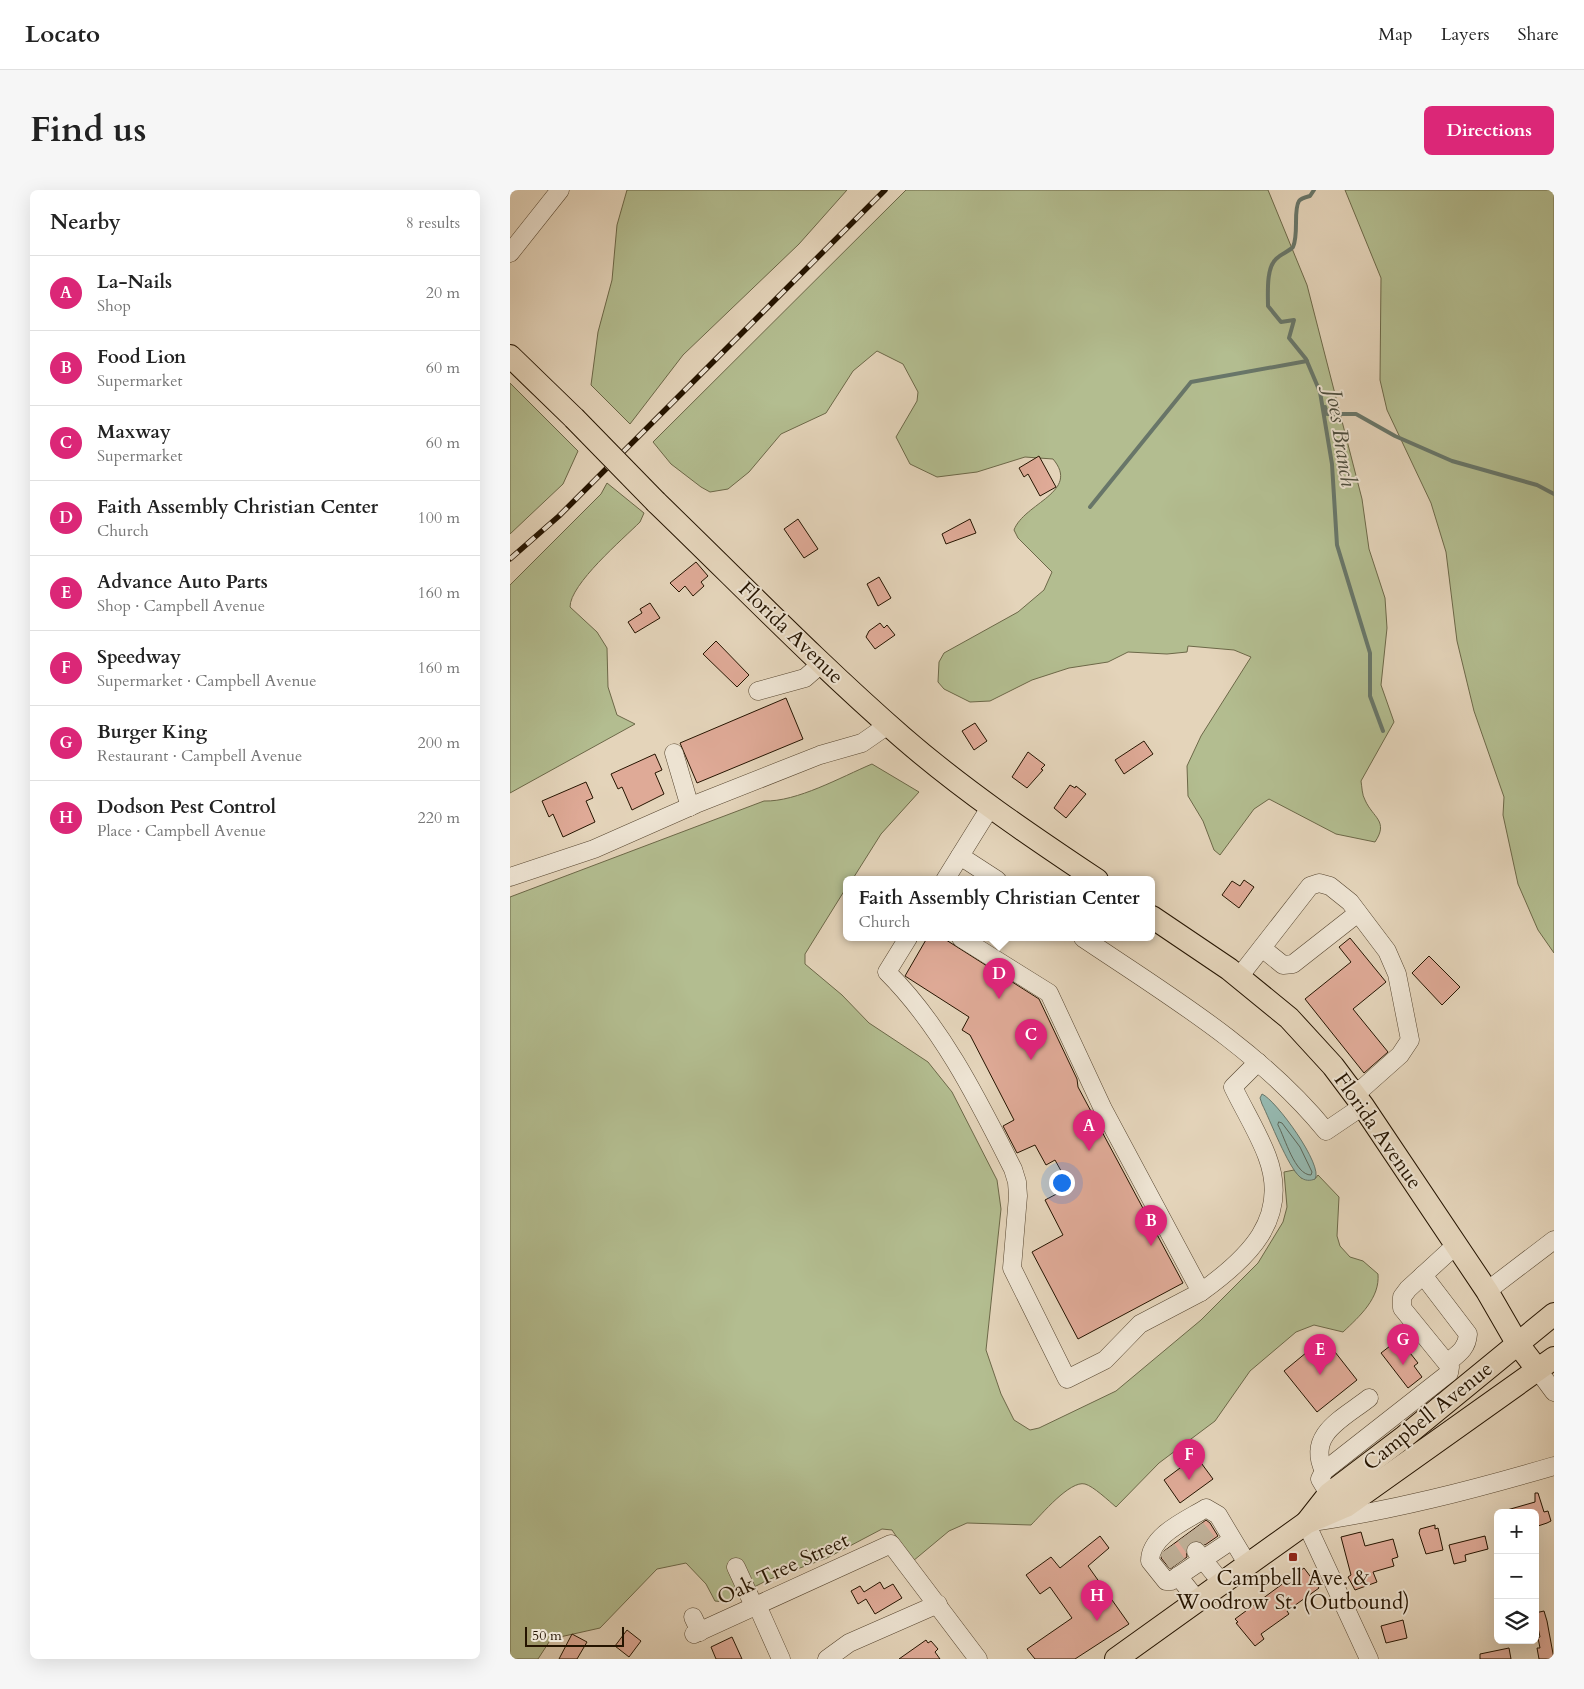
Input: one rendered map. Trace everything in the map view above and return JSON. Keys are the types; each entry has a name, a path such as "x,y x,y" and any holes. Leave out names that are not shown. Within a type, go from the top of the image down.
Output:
{"main road":[{"name":"Florida Avenue","path":"510,356 656,502 822,664 888,725 991,806 1091,876"},
{"name":"Florida Avenue","path":"1155,919 1239,977 1289,1018 1333,1066 1359,1101 1487,1291 1517,1343 1545,1364"},
{"name":"Campbell Avenue","path":"1306,1522 1329,1494 1404,1437 1425,1405 1465,1387 1554,1314"},
{"name":"Campbell Avenue","path":"1116,1659 1306,1522 1346,1506 1545,1364"}],"street":[{"path":"510,253 560,190"},
{"path":"758,691 805,678 822,664"},
{"path":"510,877 594,849 690,807 820,755 862,743 888,725"},
{"path":"674,753 690,807"},
{"path":"947,876 991,806"},
{"path":"960,856 991,876"},
{"path":"1086,941 1229,1038 1294,1093 1326,1130 1359,1101 1400,1055 1410,1040 1397,974 1387,951 1350,902 1330,886 1319,883 1310,886 1239,977"},
{"path":"1262,948 1284,965 1293,964 1358,913"},
{"path":"906,941 887,972 907,993 969,1082 1013,1169 1018,1189 1012,1268 1067,1379 1105,1360 1140,1324 1201,1292 1236,1265 1255,1245 1262,1234 1272,1207 1272,1182 1268,1157 1232,1088 1258,1062"},
{"path":"966,941 1049,993 1103,1109 1201,1292"},
{"path":"1487,1291 1554,1240"},
{"path":"1456,1245 1402,1297 1402,1308 1465,1387"},
{"path":"1329,1494 1320,1479 1324,1471 1390,1419 1425,1405 1449,1373 1449,1365 1468,1344 1468,1334 1424,1275"},
{"name":"Florida Avenue","path":"1545,1364 1554,1392"},
{"path":"1324,1471 1318,1458 1322,1437 1369,1398"},
{"path":"1390,1419 1404,1437"},
{"name":"Campbell Avenue","path":"1306,1522 1366,1514 1460,1494 1554,1466"},
{"path":"1232,1540 1205,1552 1180,1571 1171,1581 1166,1581 1150,1561 1150,1555 1187,1527 1206,1508 1218,1515 1248,1564"},
{"path":"1306,1522 1369,1659"},
{"name":"Oak Tree Street","path":"696,1628 756,1606 891,1544 938,1604"},
{"path":"1205,1552 1222,1583"},
{"path":"736,1567 782,1659"},
{"path":"1180,1571 1198,1601"},
{"path":"827,1659 849,1643 938,1604 978,1659"}],"green space":[{"path":"627,190 847,190 799,244 683,355 630,424 591,385 598,332 612,280 617,225"},
{"path":"906,190 1268,190 1307,285 1362,499 1369,549 1385,598 1387,628 1381,685 1394,722 1361,781 1364,798 1380,824 1379,835 1375,842 1336,834 1269,799 1254,809 1220,855 1214,850 1203,821 1188,796 1187,766 1201,736 1251,657 1234,650 1188,646 1187,652 1167,654 1128,652 1108,662 1069,668 1032,680 990,701 970,702 944,689 938,682 939,662 944,653 1018,612 1044,590 1052,572 1018,538 1014,530 1028,512 1056,489 1060,480 1060,470 1053,459 1025,457 977,472 937,477 910,464 896,437 917,401 918,392 903,364 877,351 853,371 826,413 781,434 749,472 728,489 710,492 701,487 671,464 653,442"},
{"path":"1345,190 1554,190 1554,953 1538,930 1518,884 1503,815 1504,797 1474,711 1457,641 1446,552 1431,503 1387,410 1380,380 1381,278"},
{"path":"510,383 578,451 563,484 510,534"},
{"path":"607,483 644,513 640,522 588,574 572,597 570,607 597,632 607,648 608,687 617,715 635,724 510,793 510,585 601,494"},
{"path":"872,764 919,792 881,834 855,876 843,876 843,893 805,954 805,964 842,995 869,1023 928,1062 952,1092 997,1180 1001,1209 986,1350 1001,1394 1014,1420 1030,1430 1039,1428 1116,1391 1201,1320 1258,1263 1283,1222 1287,1207 1284,1172 1294,1170 1301,1178 1315,1179 1318,1175 1339,1197 1337,1236 1340,1246 1350,1257 1363,1261 1378,1274 1376,1291 1368,1306 1343,1332 1314,1325 1296,1332 1250,1371 1215,1421 1159,1463 1116,1507 1092,1488 1085,1484 1079,1484 1056,1499 1031,1525 967,1523 949,1531 913,1561 892,1530 882,1529 827,1558 770,1579 724,1602 715,1601 706,1584 686,1563 657,1569 600,1628 551,1639 538,1659 510,1659 510,897 764,801 790,797 833,782"}],"water":[{"path":"1262,1094 1269,1099 1287,1120 1306,1148 1316,1172 1315,1179 1308,1180 1300,1177 1290,1164 1262,1104 1260,1098"}],"building":[{"path":"1039,456 1056,487 1040,496 1028,474 1024,477 1019,468"},
{"path":"798,519 818,549 804,558 784,529"},
{"path":"970,519 976,533 946,544 942,534"},
{"path":"696,562 708,576 701,582 704,586 693,596 685,586 679,592 670,583"},
{"path":"879,577 891,598 878,606 867,584"},
{"path":"650,603 660,618 635,633 628,622 642,613 640,609"},
{"path":"880,623 884,628 887,625 895,635 875,649 866,637 869,631"},
{"path":"716,641 749,675 737,687 703,654"},
{"path":"786,698 803,739 697,783 680,743"},
{"path":"975,723 987,741 974,750 962,731"},
{"path":"1144,741 1153,754 1124,774 1115,760"},
{"path":"1028,752 1045,765 1041,769 1043,770 1027,788 1012,777"},
{"path":"655,754 662,770 655,773 664,794 632,810 622,787 618,789 611,774"},
{"path":"586,782 593,798 586,801 595,822 563,837 553,814 549,817 542,801"},
{"path":"1070,785 1075,788 1076,786 1086,794 1066,818 1054,808"},
{"path":"1244,880 1254,887 1239,908 1222,895 1232,881 1240,886"},
{"path":"1350,938 1386,982 1353,1009 1388,1052 1364,1073 1305,999 1351,962 1339,947"},
{"path":"925,941 948,941 1039,999 1077,1079 1078,1087 1183,1283 1078,1339 1032,1252 1063,1235 1045,1200 1070,1187 1055,1160 1046,1165 1035,1145 1017,1153 1003,1126 1014,1120 970,1035 962,1030 969,1017 905,976"},
{"path":"1429,956 1460,987 1442,1005 1412,973"},
{"path":"1324,1338 1357,1380 1317,1412 1284,1371"},
{"path":"1399,1339 1418,1363 1414,1366 1422,1377 1408,1388 1381,1353"},
{"path":"1196,1456 1213,1479 1180,1503 1164,1480"},
{"path":"1535,1493 1538,1493 1544,1512 1548,1511 1551,1521 1539,1526 1539,1509 1510,1509 1535,1502"},
{"path":"1206,1520 1218,1536 1205,1545 1199,1541 1190,1542 1186,1548 1187,1557 1170,1569 1161,1558 1164,1551"},
{"path":"1435,1525 1435,1529 1438,1528 1443,1550 1426,1554 1419,1533 1420,1529"},
{"path":"1361,1532 1365,1546 1393,1539 1398,1557 1392,1559 1394,1566 1373,1572 1377,1582 1355,1590 1348,1577 1351,1575 1341,1537"},
{"path":"1100,1536 1109,1548 1088,1566 1129,1624 1075,1659 1035,1659 1027,1649 1072,1618 1050,1587 1040,1594 1026,1575 1051,1557 1060,1568"},
{"path":"1485,1536 1488,1549 1465,1555 1466,1561 1454,1564 1449,1545"},
{"path":"1304,1568 1319,1588 1287,1611 1289,1614 1261,1634 1264,1639 1255,1646 1236,1623 1238,1622 1235,1619"},
{"path":"880,1582 884,1589 893,1584 902,1598 875,1614 866,1599 858,1604 851,1591 860,1586 864,1592"},
{"path":"1544,1611 1554,1659 1539,1659 1537,1648 1540,1648 1539,1612"},
{"path":"1403,1620 1407,1638 1386,1643 1381,1626"},
{"path":"627,1630 641,1641 629,1657 615,1646"},
{"path":"572,1634 587,1642 577,1659 559,1659"},
{"path":"732,1637 742,1659 716,1659 711,1647"},
{"path":"926,1640 928,1643 931,1641 938,1649 935,1652 940,1659 899,1659"},
{"path":"1509,1648 1511,1659 1480,1659 1480,1654"}],"waterway":[{"name":"Joes Branch","path":"1314,190 1310,196 1300,200 1297,205 1296,236 1293,247 1276,259 1271,268 1268,281 1268,306 1281,322 1294,320 1289,338 1306,359 1320,392 1332,464 1337,545 1370,653 1370,696 1383,731"},
{"path":"1090,507 1191,382 1307,361"},
{"path":"1325,407 1327,414 1356,414 1395,436 1452,461 1537,485 1554,494"}],"tunnel":[{"path":"1196,1528 1208,1543"},
{"path":"1185,1536 1196,1551"},
{"path":"1167,1549 1178,1565"}],"railway":[{"path":"510,559 559,516 885,190"}],"place":[{"name":"Faith Assembly Christian Center","path":"999,999"},
{"name":"Maxway","path":"1031,1060"},
{"name":"La-Nails","path":"1089,1151"},
{"name":"Food Lion","path":"1151,1246"},
{"name":"Burger King","path":"1403,1365"},
{"name":"Advance Auto Parts","path":"1320,1375"},
{"name":"Speedway","path":"1189,1480"},
{"name":"Campbell Ave. & Woodrow St. (Outbound)","path":"1293,1557"},
{"name":"Dodson Pest Control","path":"1097,1621"}]}
